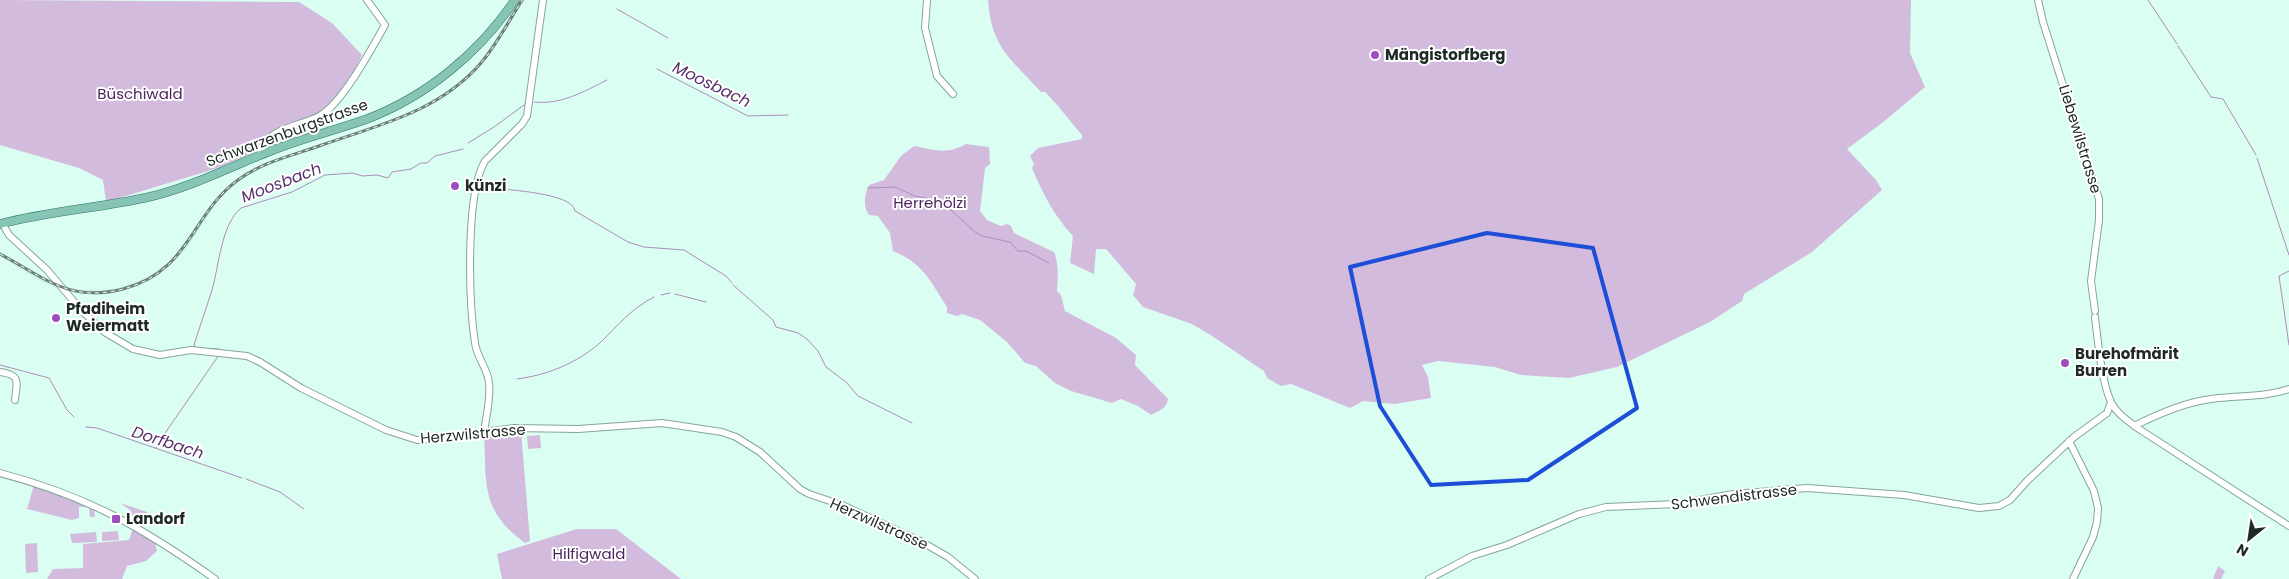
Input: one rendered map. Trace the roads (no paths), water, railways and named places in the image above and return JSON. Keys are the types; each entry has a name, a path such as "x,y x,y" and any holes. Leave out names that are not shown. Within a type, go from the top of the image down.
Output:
{"main road":[{"name":"Schwarzenburgstrasse","path":"1,223 152,196 195,182 260,155 366,119 411,98 446,74 466,58 491,32 515,0"}],"street":[{"path":"260,155 261,148 266,141 284,129 318,117 327,111 342,92 385,25 367,0"},
{"path":"484,432 490,387 488,376 477,352 473,327 470,250 475,200 481,167 526,121 543,0"},
{"path":"927,0 925,28 937,76 954,94"},
{"name":"Liebewilstrasse","path":"2038,0 2043,22 2099,198 2099,220 2091,281 2100,356 2111,402 2134,426 2289,526"},
{"name":"Herzwilstrasse","path":"1,223 9,235 47,270 64,292 88,317 115,340 133,349 160,355 191,350 247,356 310,392 390,432 412,439 471,436 484,432 514,428 578,429 662,423 722,432 760,452 800,489 809,494 842,504 922,542 948,557 976,579"},
{"path":"0,372 16,377 18,381 15,400"},
{"path":"2134,426 2188,403 2212,398 2270,395 2289,389"},
{"path":"2111,402 2107,413 2120,413"},
{"name":"Schwendistrasse","path":"1429,579 1472,556 1507,545 1578,514 1606,508 1677,504 1733,494 1808,488 1904,495 1979,508 1999,506 2010,500 2069,441 2107,413"},
{"path":"2069,441 2094,491 2098,508 2093,537 2073,579"},
{"path":"0,473 58,490 100,507 151,534 215,579"}],"waterway":[{"path":"2148,0 2177,44"},
{"path":"617,9 668,38"},
{"path":"2178,46 2211,97 2223,99 2256,155"},
{"name":"Moosbach","path":"657,69 748,116 788,115"},
{"name":"Moosbach","path":"534,102 563,100 607,80"},
{"name":"Moosbach","path":"468,143 524,105"},
{"name":"Moosbach","path":"219,349 196,348 194,345 212,290 225,235 234,215 241,208 292,192 325,175 352,173 388,178 392,172 411,169 421,163 427,163 435,156 463,149"},
{"path":"2257,158 2289,255"},
{"name":"Moosbach","path":"868,188 895,187 915,196 941,201 975,232 982,236 1010,242 1018,251 1026,251 1049,263"},
{"path":"491,188 539,193 563,200 572,205 575,211 628,242 644,247 684,250 726,276 732,283"},
{"path":"2289,271 2279,276 2289,345"},
{"path":"733,285 773,320 776,327 798,333 807,339 818,351 826,367 846,382 858,396 912,423"},
{"path":"661,295 670,293"},
{"path":"675,294 706,302"},
{"path":"517,379 551,371 572,362 601,342 619,323 646,301 654,297"},
{"name":"Moosbach","path":"161,439 219,355"},
{"name":"Dorfbach","path":"0,365 49,378 67,410 74,417"},
{"name":"Dorfbach","path":"86,427 97,428 242,478"},
{"name":"Moosbach","path":"156,448 160,442"},
{"name":"Dorfbach","path":"246,479 280,492 304,509"}],"railway":[{"path":"0,254 44,279 72,290 87,293 123,289 145,281 163,269 177,256 209,209 222,194 247,174 278,160 387,123 428,105 447,93 465,79 487,56 522,0"}],"place":[{"name":"Mängistorfberg","path":"1375,55"},
{"name":"künzi","path":"455,186"},
{"name":"Pfadiheim Weiermatt","path":"56,318"},
{"name":"Burehofmärit Burren","path":"2065,363"},
{"name":"Landorf","path":"116,519"}],"park label":[{"name":"Büschiwald","path":"140,94"},
{"name":"Herrehölzi","path":"930,203"},
{"name":"Hilfigwald","path":"589,554"}]}
